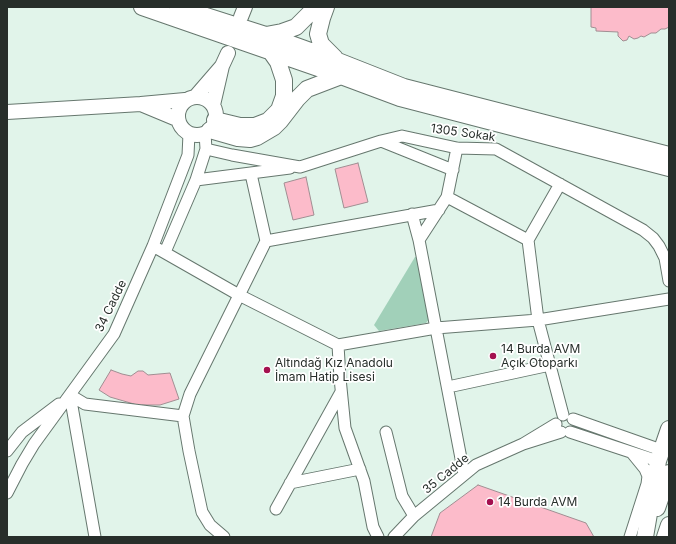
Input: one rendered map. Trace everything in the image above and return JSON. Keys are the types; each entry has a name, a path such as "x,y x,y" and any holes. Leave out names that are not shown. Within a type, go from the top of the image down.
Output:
{"highway":[{"path":"142,7 271,52 669,155"},
{"path":"178,7 266,35 400,98 669,168"},
{"path":"266,35 282,32 296,27 314,7"},
{"path":"326,7 318,34 321,44 339,69"},
{"path":"211,122 240,126 255,126 268,121 279,110 284,96 284,80 278,62 271,52"},
{"path":"211,122 238,138 250,139 257,137 274,127 307,89 339,69"},
{"path":"646,537 659,455 669,429"},
{"path":"646,537 669,473"},
{"path":"665,537 669,525"}],"main road":[{"path":"225,59 211,122 195,135 189,134 184,130 177,119 178,108 190,98 225,59"},
{"path":"7,112 141,104 190,98 206,98 211,122"},
{"path":"141,104 177,119"}],"street":[{"path":"165,252 196,180 206,149 211,122"},
{"name":"34 Cadde","path":"7,493 34,444 114,334 153,246 188,155 189,134"},
{"name":"1305 Sokak","path":"206,149 300,167 381,141 402,136 457,148 496,149 643,230 653,238 659,246 665,258 669,281"},
{"path":"381,141 452,170"},
{"path":"419,240 447,197 457,148"},
{"path":"196,180 300,167"},
{"path":"224,537 210,525 202,512 183,416 190,394 266,241 251,174"},
{"path":"560,184 528,240 538,320 565,424"},
{"path":"447,197 528,240"},
{"path":"266,241 439,210"},
{"path":"412,214 419,240 464,474"},
{"path":"153,246 239,296 338,346 436,328 538,320 669,299"},
{"path":"338,346 345,428 364,481 373,528 378,537"},
{"path":"448,388 550,366"},
{"path":"276,508 341,392"},
{"path":"70,395 85,404 183,416"},
{"path":"7,451 22,432 70,395"},
{"path":"70,395 95,537"},
{"path":"565,424 632,453 659,455"},
{"path":"565,424 659,455"},
{"name":"35 Cadde","path":"394,537 414,516 476,465 565,424"},
{"path":"386,432 402,496 414,516"},
{"path":"630,537 647,484 648,476 645,469 632,453"},
{"path":"290,483 360,469"}],"green space":[{"path":"419,256 430,318 426,323 379,331 374,325 415,257"}],"building":[{"path":"591,7 669,7 669,27 644,37 641,36 634,39 629,36 627,40 623,41 618,36 618,32 596,31 596,28 591,27"},
{"path":"358,163 368,202 344,208 335,169"},
{"path":"306,177 314,215 293,220 284,183"},
{"path":"111,370 131,376 138,371 143,371 148,375 170,373 179,399 160,405 142,405 139,407 134,404 110,397 99,390"},
{"name":"14 Burda AVM","path":"478,485 586,523 594,537 431,537 440,513"}],"place":[{"name":"14 Burda AVM Açık Otoparkı","path":"493,356"},
{"name":"Altındağ Kız Anadolu İmam Hatip Lisesi","path":"267,370"},
{"name":"14 Burda AVM","path":"490,502"}]}
